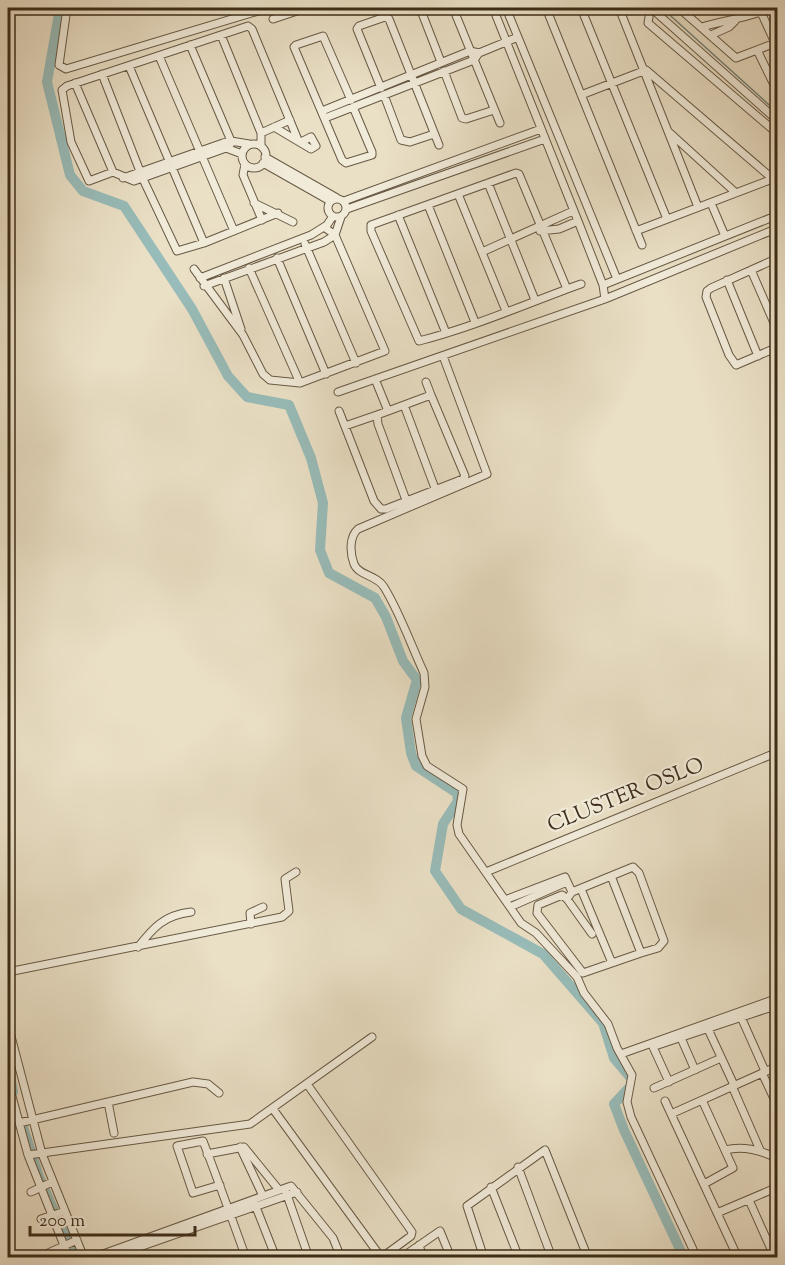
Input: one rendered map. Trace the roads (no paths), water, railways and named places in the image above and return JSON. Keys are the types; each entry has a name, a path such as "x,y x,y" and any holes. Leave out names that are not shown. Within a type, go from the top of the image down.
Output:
{"street":[{"path":"67,8 59,65 66,69 268,8"},
{"path":"273,19 306,8"},
{"path":"382,8 389,19 439,145"},
{"path":"420,8 441,62"},
{"path":"453,8 500,123"},
{"path":"493,8 603,285 605,299"},
{"path":"506,8 617,279"},
{"path":"546,8 642,245"},
{"path":"581,8 667,219"},
{"path":"618,8 698,207"},
{"path":"651,8 777,120"},
{"path":"679,8 736,58 776,42 760,10 711,35"},
{"path":"385,16 359,26 357,29 401,140 410,142 434,134"},
{"path":"649,17 648,23 777,134"},
{"path":"702,27 729,20 735,21"},
{"path":"112,172 87,180 72,146 61,92 64,87 250,27 300,141 274,128"},
{"path":"221,35 261,133 264,160 337,200 347,209"},
{"path":"323,36 352,104 372,155 343,162 294,47 296,45 323,36"},
{"path":"324,115 412,80 474,60 479,53 518,37"},
{"path":"190,45 230,144 242,154 245,164 243,175 262,220"},
{"path":"757,50 777,93"},
{"path":"412,80 441,62 470,51 479,53"},
{"path":"159,56 234,231"},
{"path":"129,66 204,243"},
{"path":"581,94 643,69"},
{"path":"636,231 775,178 643,69"},
{"path":"444,71 462,118 466,120 494,110"},
{"path":"102,74 142,176 177,251 204,243 278,213"},
{"path":"75,83 112,172 134,182 142,176 230,144 261,146"},
{"path":"261,133 290,120"},
{"path":"337,216 328,209 337,200 541,129"},
{"path":"668,131 736,193"},
{"path":"200,278 303,237 324,227 347,209 545,139"},
{"path":"242,154 249,144"},
{"path":"245,164 257,167 264,160"},
{"path":"567,289 519,174 374,224 371,231 417,339 421,341 446,333 581,284"},
{"path":"488,183 535,300"},
{"path":"458,194 506,311"},
{"path":"254,203 293,222"},
{"path":"711,203 724,236"},
{"path":"428,205 475,322"},
{"path":"543,228 558,217 576,217 589,213"},
{"path":"398,215 446,333"},
{"path":"603,285 777,215"},
{"path":"224,278 243,335 266,378 275,382 300,383 383,354 385,349 335,235 337,216"},
{"path":"558,217 562,227"},
{"path":"482,252 543,228 562,227 576,217"},
{"path":"324,227 335,235"},
{"path":"338,392 605,299 777,228"},
{"path":"204,286 324,242 335,235"},
{"path":"303,237 356,363"},
{"path":"258,255 262,263"},
{"path":"277,258 326,374"},
{"path":"776,261 711,288 707,291 706,297 729,355 736,365 777,347"},
{"path":"231,266 234,274"},
{"path":"249,268 300,383"},
{"path":"194,269 204,286 243,335"},
{"path":"751,270 777,332"},
{"path":"727,280 758,356"},
{"path":"442,356 487,474 358,529 353,534 351,543 355,566 383,586 424,673 425,687 416,720 422,756 427,766 463,789 457,830 521,923 536,933 577,977 584,993 608,1024 632,1075 627,1102 631,1117 697,1257"},
{"path":"375,380 388,411"},
{"path":"339,411 378,507 386,509 436,491 465,476 426,382"},
{"path":"345,426 431,395"},
{"path":"404,405 436,491"},
{"path":"376,415 406,500"},
{"name":"CLUSTER OSLO","path":"486,872 777,752"},
{"path":"567,899 572,892 633,867 639,873 664,941 658,948 583,973 537,912 538,905 562,895 592,934"},
{"path":"8,972 138,948 287,914 285,879 296,872"},
{"path":"611,876 641,953"},
{"path":"508,903 566,879 572,892"},
{"path":"581,889 612,963"},
{"path":"250,924 250,913 263,907"},
{"path":"138,948 165,918 191,912"},
{"path":"621,1054 777,998"},
{"path":"669,1082 649,1048 775,1006 777,1019"},
{"path":"741,1017 777,1107"},
{"path":"8,1025 14,1087 34,1155 71,1243 84,1257 105,1256 283,1191"},
{"path":"708,1029 760,1150"},
{"path":"34,1155 250,1124 372,1037"},
{"path":"681,1038 695,1070"},
{"path":"654,1088 721,1058"},
{"path":"671,1114 777,1066"},
{"path":"24,1122 196,1082 208,1084 219,1093"},
{"path":"273,1109 378,1253 385,1255 411,1236 412,1232 307,1084"},
{"path":"14,1087 34,1155 71,1243 69,1257"},
{"path":"702,1100 733,1169 704,1185"},
{"path":"665,1101 738,1257"},
{"path":"108,1102 114,1133"},
{"path":"220,1185 193,1193 177,1147 201,1140 220,1185 246,1257"},
{"path":"240,1147 263,1196"},
{"path":"207,1154 240,1147 247,1149 283,1191 309,1257"},
{"path":"725,1150 740,1148 760,1150 777,1159"},
{"path":"484,1257 466,1208 518,1167 540,1152 547,1151 588,1257"},
{"path":"518,1167 552,1257"},
{"path":"31,1192 46,1185"},
{"path":"491,1187 519,1257"},
{"path":"717,1213 777,1187"},
{"path":"255,1203 263,1196 283,1191 297,1192 333,1238 341,1257"},
{"path":"749,1200 775,1257"},
{"path":"255,1203 276,1257"},
{"path":"41,1219 59,1213"},
{"path":"400,1257 440,1231 451,1257"},
{"path":"37,1257 71,1243"},
{"path":"418,1245 423,1257"}],"waterway":[{"path":"60,8 47,82 70,175 83,191 124,206 192,309 228,376 247,397 289,405 311,458 323,503 320,550 329,573 375,598 386,617 403,661 417,680 406,718 411,753 416,766 457,793 458,801 443,824 435,871 461,909 543,954 603,1023 614,1058 630,1077"},
{"path":"662,8 778,113"},
{"path":"8,1066 13,1092"},
{"path":"628,1089 614,1104 684,1258"},
{"path":"23,1127 39,1177 75,1258"}]}
